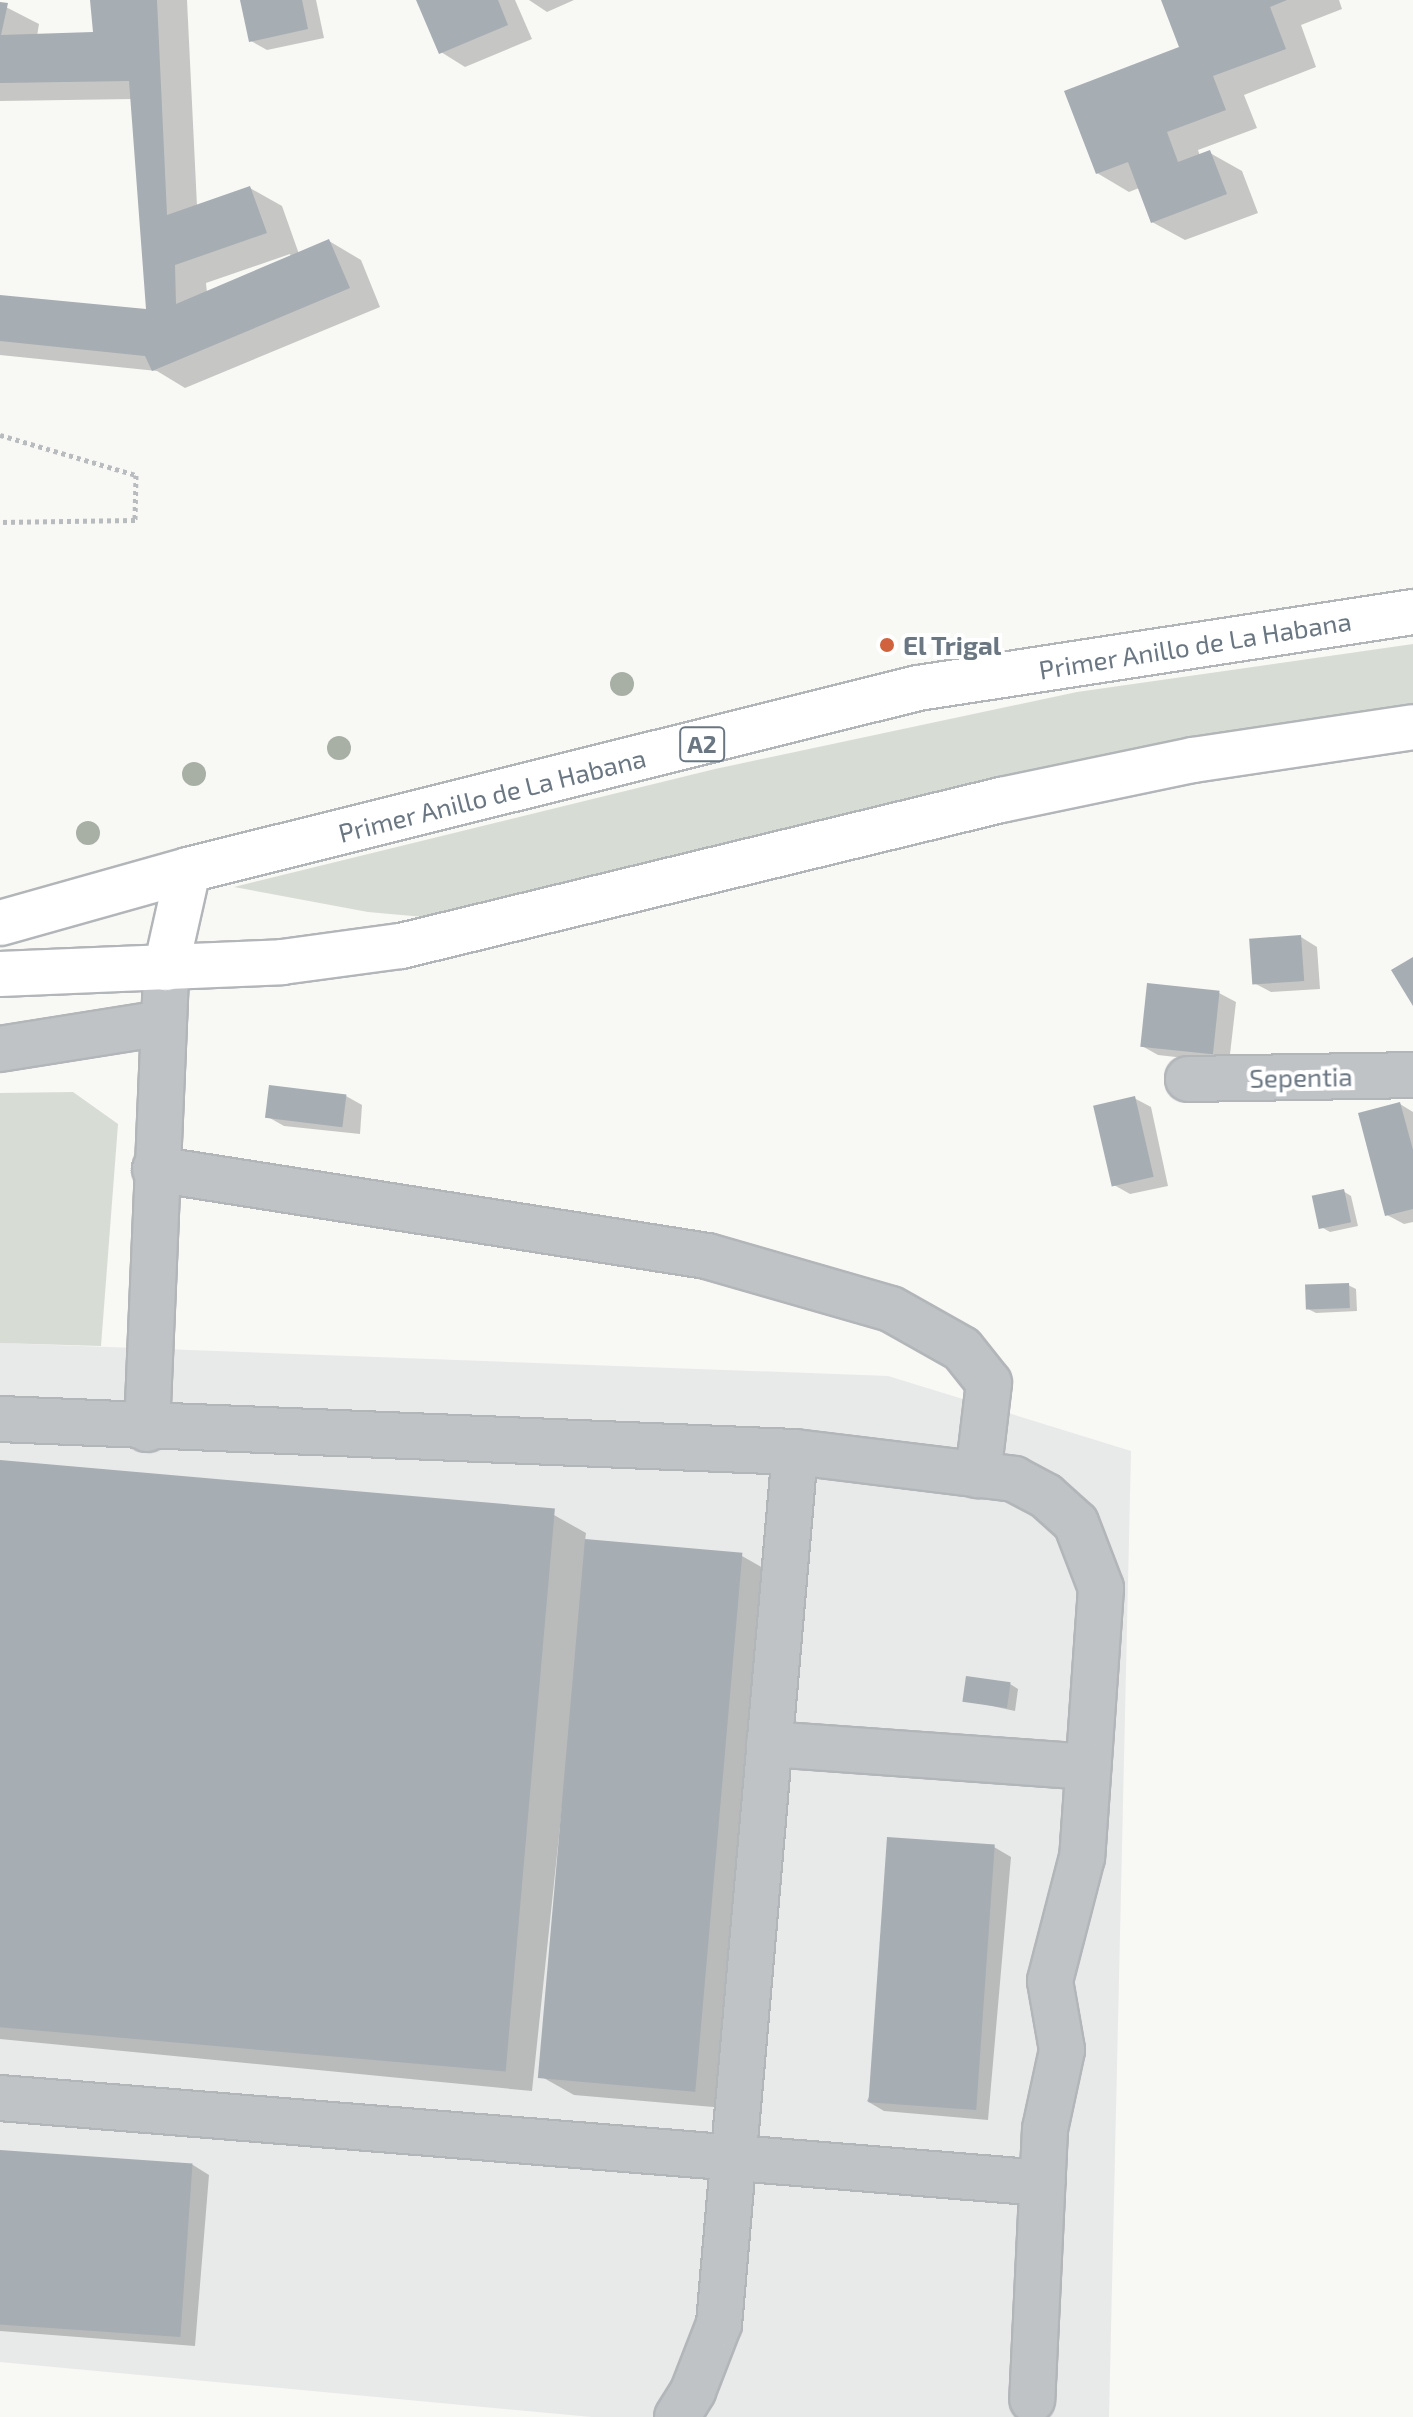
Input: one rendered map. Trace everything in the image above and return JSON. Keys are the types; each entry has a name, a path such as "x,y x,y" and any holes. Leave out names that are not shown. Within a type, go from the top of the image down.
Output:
{"highway":[{"name":"Primer Anillo de La Habana","path":"0,923 188,870 918,688 1413,612"},
{"path":"0,974 81,967 166,968 282,962 401,946 1001,800 1193,760 1413,727"},
{"path":"166,968 188,870"}],"street":[{"path":"147,1429 155,1169 166,968"},
{"path":"0,1049 163,1023"},
{"name":"Sepentia","path":"1188,1079 1413,1075"},
{"path":"155,1169 707,1256 891,1309 962,1349 989,1383 978,1475"},
{"path":"0,1419 147,1429 795,1452 1014,1479 1046,1496 1076,1523 1101,1588 1082,1857 1050,1981 1062,2050 1045,2129 1032,2400"},
{"path":"677,2417 693,2391 719,2324 795,1452"},
{"path":"769,1744 1088,1767"},
{"path":"0,2098 1043,2183"}],"path":[{"path":"0,435 136,475 135,520 0,522"}],"shaded area":[{"path":"1413,644 1413,709 435,918 368,912 234,887 715,769 1077,692"},
{"path":"73,1092 118,1124 101,1346 0,1343 0,1093"},
{"path":"0,1343 888,1376 1131,1451 1109,2417 592,2417 0,2362"}],"building":[{"path":"90,0 157,0 167,215 250,186 267,233 175,265 176,304 329,239 350,288 152,371 145,356 0,341 0,295 146,309 129,81 0,83 0,2 8,3 1,35 93,32"},
{"path":"240,0 302,0 308,29 249,42"},
{"path":"416,0 498,0 508,25 439,54"},
{"path":"1161,0 1287,0 1270,7 1286,49 1213,76 1226,110 1167,132 1178,162 1210,150 1227,194 1151,223 1128,162 1096,174 1064,91 1179,47"},
{"path":"1301,935 1304,981 1252,985 1249,939"},
{"path":"1413,957 1413,1006 1391,970"},
{"path":"1147,983 1220,991 1213,1054 1140,1047"},
{"path":"269,1085 346,1095 342,1127 265,1118"},
{"path":"1135,1096 1154,1177 1112,1187 1093,1106"},
{"path":"1400,1102 1413,1150 1413,1209 1385,1216 1358,1113"},
{"path":"1344,1189 1351,1222 1319,1229 1312,1196"},
{"path":"1349,1283 1350,1308 1306,1310 1305,1285"},
{"path":"0,1460 555,1509 506,2071 0,2027"},
{"path":"585,1539 742,1553 695,2092 538,2078"},
{"path":"966,1676 1011,1682 1007,1708 962,1702"},
{"path":"887,1837 995,1845 976,2110 868,2102"},
{"path":"0,2150 193,2163 180,2337 0,2324"}],"place":[{"name":"El Trigal","path":"887,645"}]}
